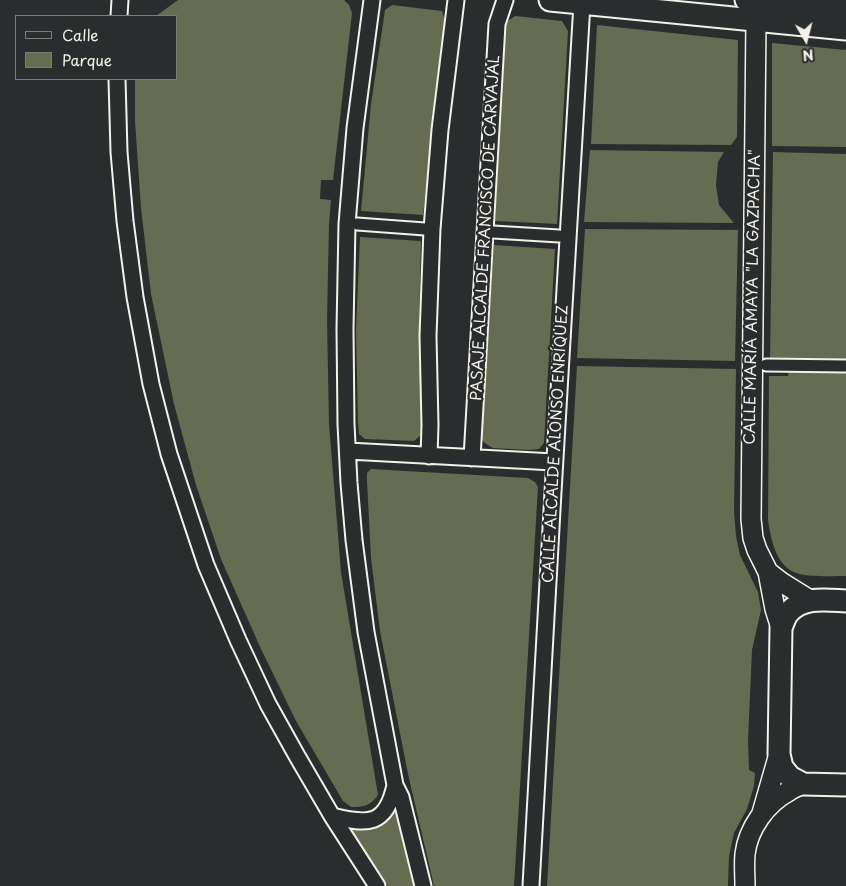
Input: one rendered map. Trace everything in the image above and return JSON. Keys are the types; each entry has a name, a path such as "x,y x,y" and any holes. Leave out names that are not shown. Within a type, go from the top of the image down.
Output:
{"main road":[{"path":"550,0 846,28"},
{"path":"746,0 774,1 846,10"},
{"path":"846,600 810,600 796,606 787,614 781,628 779,754 782,767 790,777 803,784 846,785"}],"street":[{"path":"119,15 120,0"},
{"path":"372,0 355,128 347,224 345,329 349,483 366,632 395,785 402,797 423,886"},
{"path":"429,456 428,336 432,229 440,130 456,0"},
{"name":"PASAJE ALCALDE FRANCISCO DE CARVAJAL","path":"472,458 497,24 505,0"},
{"name":"CALLE ALCALDE ALONSO ENRÍQUEZ","path":"531,886 582,3"},
{"name":"CALLE MARÍA AMAYA \"LA GAZPACHA\"","path":"756,20 751,519 753,538 768,572 781,628"},
{"path":"118,80 119,152 125,221 135,297 151,384 169,454 206,565 268,704 296,756 377,886"},
{"path":"357,224 425,229"},
{"path":"493,232 558,236"},
{"path":"766,365 846,366"},
{"path":"348,451 554,462"},
{"name":"CALLE MARÍA AMAYA \"LA GAZPACHA\"","path":"768,572 810,600"},
{"path":"762,814 779,754"},
{"path":"745,886 745,853 752,831 762,814 772,804 788,791 803,784"},
{"path":"332,816 363,822 374,820 384,812 392,800 395,785"}],"green space":[{"path":"178,0 344,0 349,5 352,13 333,180 321,180 320,199 331,200 327,320 329,424 341,572 378,795 372,802 363,806 351,807 343,801 296,721 261,649 221,559 196,485 174,404 151,294 141,208 135,121 135,80 178,80 178,15 157,15"},
{"path":"392,5 442,11 445,21 423,215 361,211 371,104 385,10"},
{"path":"515,16 562,21 568,31 557,224 495,221 505,26"},
{"path":"597,25 738,40 737,137 731,145 591,144"},
{"path":"772,43 846,50 846,147 772,146"},
{"path":"590,150 724,152 718,162 716,185 719,205 734,223 584,222"},
{"path":"773,152 846,154 846,362 770,361"},
{"path":"585,229 738,230 735,361 577,358"},
{"path":"360,237 421,241 419,328 422,426 421,435 414,441 365,439 359,434 356,330"},
{"path":"494,245 555,249 544,443 539,449 493,448 481,439"},
{"path":"577,366 736,369 734,512 736,536 740,555 758,592 761,610 752,650 748,741 749,770 755,773 754,786 747,809 734,833 729,856 728,886 547,886"},
{"path":"789,368 846,369 846,576 810,576 791,571 780,560 773,544 768,520 769,376 788,376"},
{"path":"371,469 528,478 535,482 538,487 514,886 434,886 408,774 380,631 371,558 367,473"},
{"path":"398,797 418,886 388,886 348,827"}]}
